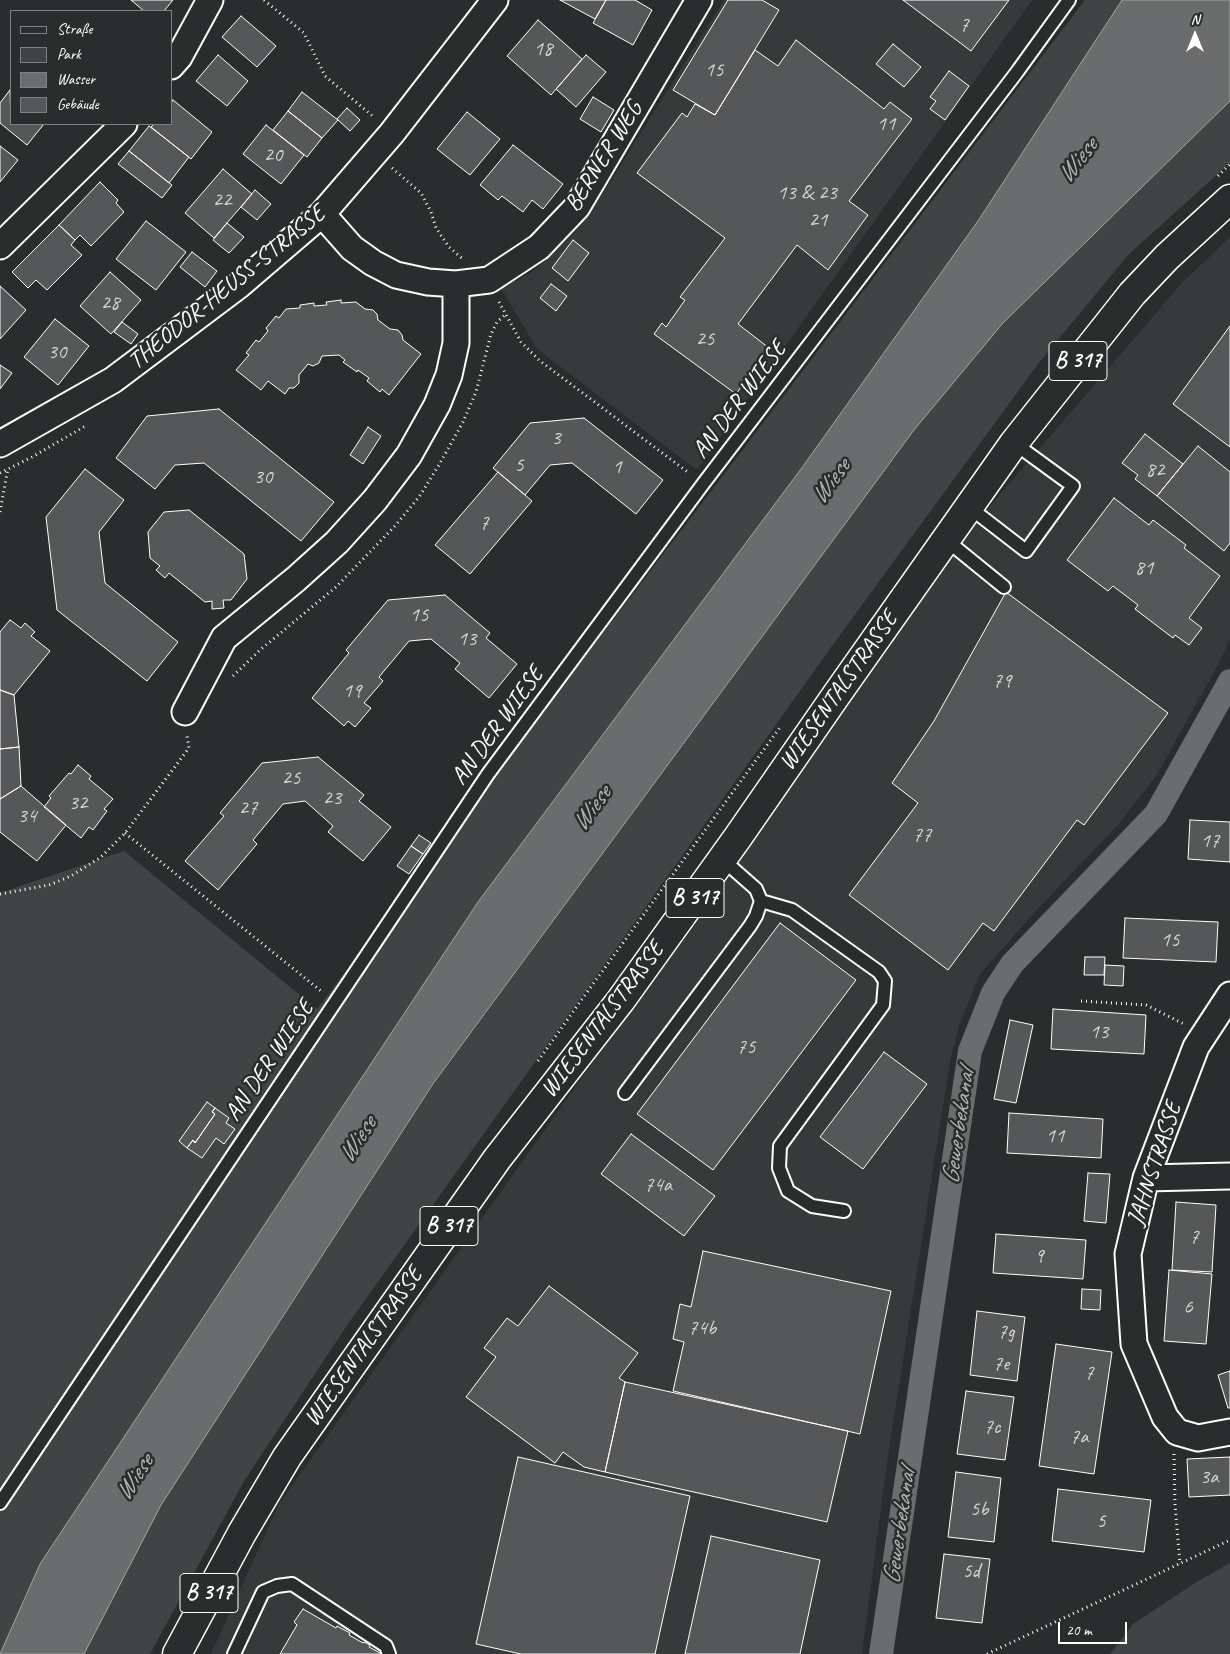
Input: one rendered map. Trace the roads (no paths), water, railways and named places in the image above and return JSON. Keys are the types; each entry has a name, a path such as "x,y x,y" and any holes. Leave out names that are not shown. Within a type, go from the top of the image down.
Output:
{"main road":[{"name":"WIESENTALSTRASSE","path":"177,1654 242,1533 287,1457 497,1159 621,1000 722,859 968,506 1014,444 1132,294 1167,257 1230,199"}],"street":[{"path":"172,65 179,57 210,0"},
{"name":"THEODOR-HEUSS-STRASSE","path":"7,440 113,380 238,286 322,214 392,133 495,0"},
{"name":"BERNER WEG","path":"322,214 352,248 373,264 396,275 428,282 456,284 489,280 539,247 577,207 699,0"},
{"path":"0,246 123,125"},
{"path":"185,712 224,638 296,579 337,542 375,500 409,455 437,405 449,375 456,344 456,284"},
{"name":"JAHNSTRASSE","path":"1230,995 1196,1047 1146,1178 1128,1254 1134,1344 1165,1417 1177,1432 1198,1438 1230,1432"},
{"path":"1146,1178 1230,1176"}],"lane":[{"name":"AN DER WIESE","path":"0,1503 488,774 703,484 1017,72 1069,0"},
{"path":"968,506 1026,551 1072,486 1014,444"},
{"path":"945,539 1004,586"},
{"path":"625,1093 756,916 761,901 756,889 722,859"},
{"path":"761,901 792,910 879,972 885,981 883,1005 780,1146 779,1168 788,1191 812,1206 844,1211"},
{"path":"234,1654 264,1592 277,1586 292,1584 386,1646 389,1654"}],"water":[{"name":"Wiese","path":"1122,0 1230,0 1230,101 1003,323 914,430 433,1084 161,1505 84,1654 0,1654 40,1564 478,902 801,469 978,221"}],"waterway":[{"name":"Gewerbekanal","path":"881,1654 970,1051 993,993 1012,964 1156,814 1230,681"}]}
